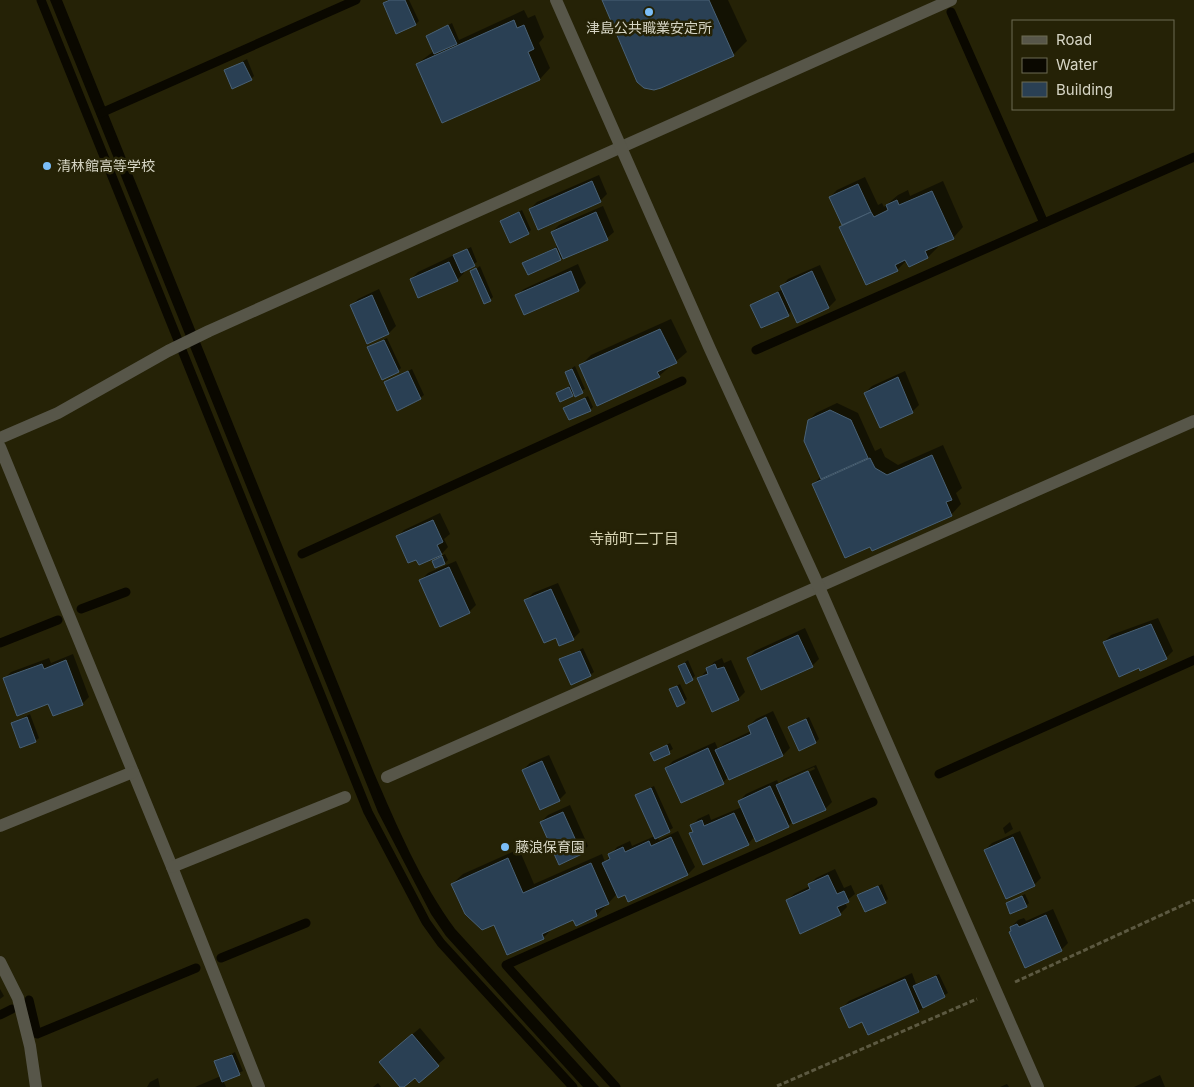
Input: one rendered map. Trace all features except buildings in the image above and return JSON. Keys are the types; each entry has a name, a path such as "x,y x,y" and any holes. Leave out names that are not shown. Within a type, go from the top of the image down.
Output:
{"street":[{"path":"556,0 620,147 819,587 1038,1087"},
{"path":"0,438 58,413 168,351 209,331 951,0"},
{"path":"386,776 1194,421"},
{"path":"0,447 172,867 259,1087"},
{"path":"0,826 133,772"},
{"path":"172,867 345,797"},
{"path":"0,962 18,998 30,1046 36,1087"}],"water":[{"path":"50,0 62,0 374,773 410,854 431,893 455,929 599,1087 583,1087 446,936 431,914 378,812"}],"waterway":[{"path":"41,0 368,812 426,922 441,943 573,1087"},
{"path":"101,113 356,0"},
{"path":"951,12 1044,223"},
{"path":"756,350 1194,157"},
{"path":"302,554 682,381"},
{"path":"81,609 126,592"},
{"path":"0,643 58,620"},
{"path":"939,774 1194,660"},
{"path":"616,1087 506,965 873,802"},
{"path":"221,958 306,923"},
{"path":"29,1000 37,1034 196,968"},
{"path":"0,1015 12,1009"}],"place":[{"name":"津島公共職業安定所","path":"649,12"},
{"name":"清林館高等学校","path":"47,166"},
{"name":"藤浪保育園","path":"505,847"}],"district":[{"name":"寺前町二丁目","path":"634,539"}]}
